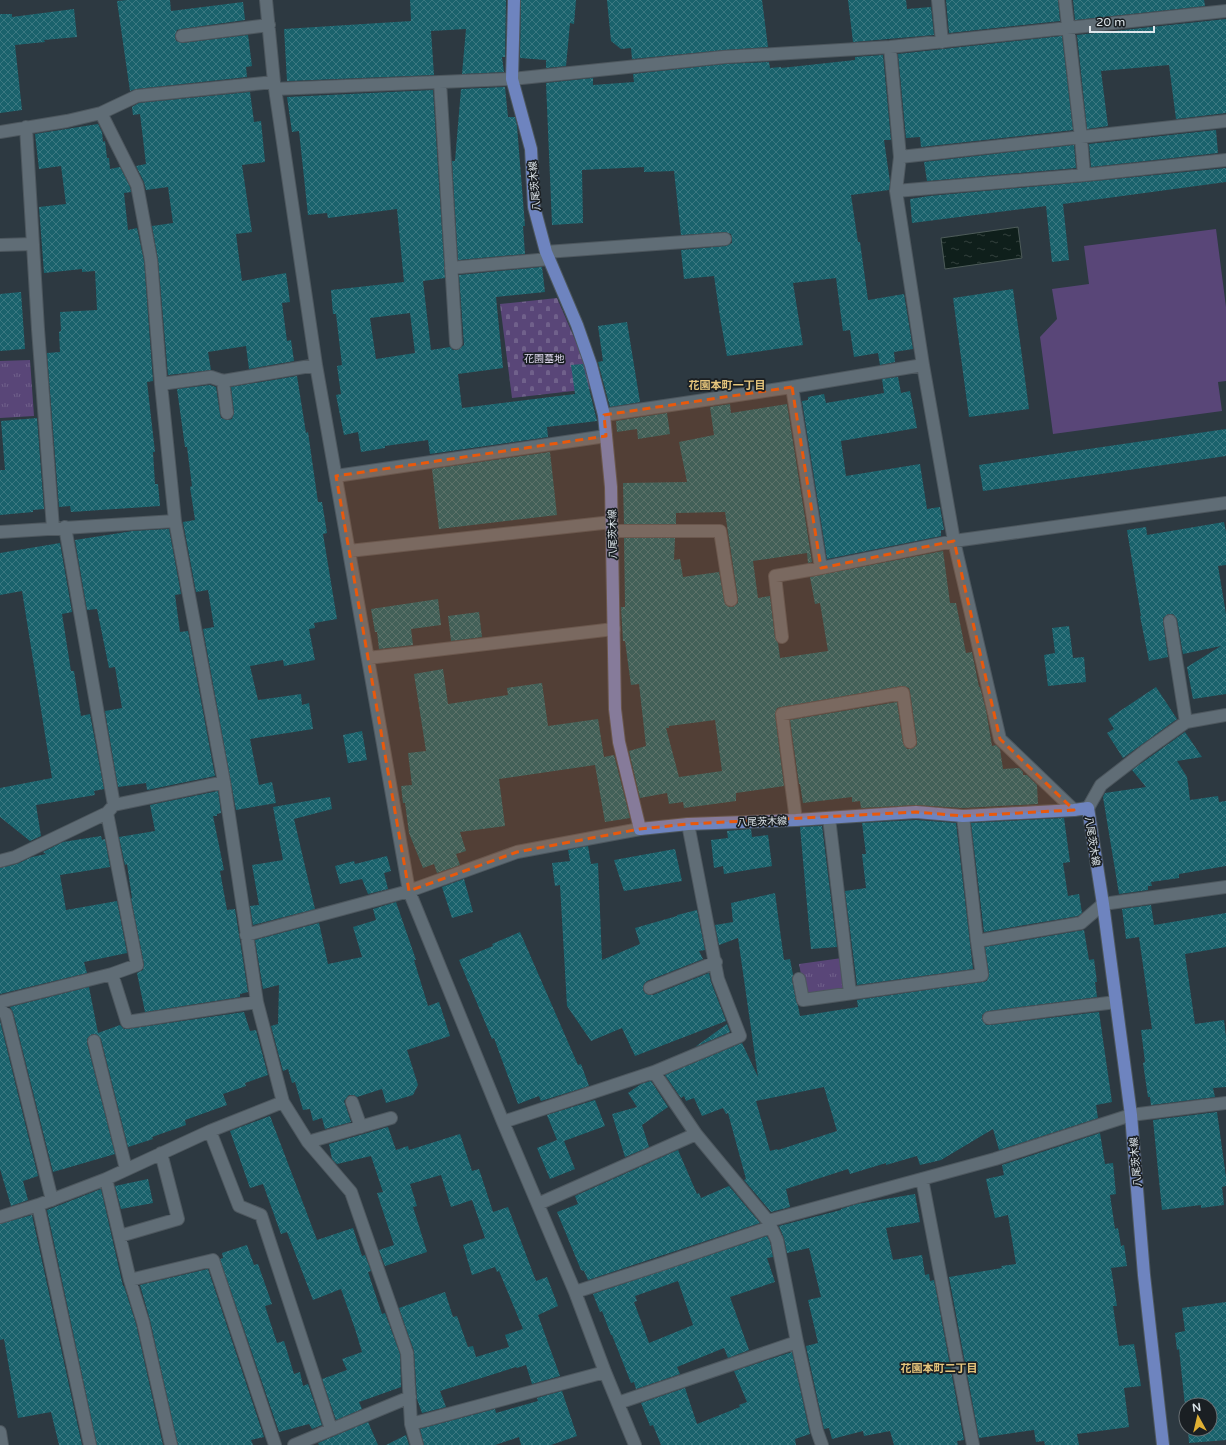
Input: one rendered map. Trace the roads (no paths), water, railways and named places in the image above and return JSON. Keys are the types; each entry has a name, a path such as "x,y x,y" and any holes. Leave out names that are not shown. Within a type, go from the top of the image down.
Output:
{"main road":[{"name":"八尾茨木線","path":"514,0 512,79 531,149 534,207 548,256 577,325 589,359 604,415 611,487 615,709 618,735 640,829 688,824 796,820 916,812 963,816 1088,808 1104,904 1131,1115 1144,1275 1162,1445"}],"street":[{"path":"266,0 274,86 316,365 409,891 503,1122 575,1292 605,1372 635,1445"},
{"path":"938,0 942,42"},
{"path":"1064,0 1081,138 1084,175"},
{"path":"0,132 67,121 101,113 137,96 274,86 512,79 724,57 890,47 1223,11"},
{"path":"182,36 269,25"},
{"path":"890,47 900,157 896,191 923,365 954,541 1000,739 1074,810"},
{"path":"440,82 456,343"},
{"path":"101,113 137,185 151,260 161,384 175,521 224,782 257,1002 283,1102 308,1142 351,1192 407,1353 411,1424 417,1445"},
{"path":"900,157 1226,121"},
{"path":"0,1002 112,974 137,965 59,527 33,244 26,127"},
{"path":"896,191 1084,175 1226,160"},
{"path":"451,268 548,256 725,239"},
{"path":"0,245 33,244"},
{"path":"161,384 211,377 222,381 316,365"},
{"path":"604,415 792,387 923,365"},
{"path":"222,381 227,413"},
{"path":"792,387 821,568"},
{"path":"336,476 606,436"},
{"path":"782,637 775,576 954,541 1226,503"},
{"path":"0,532 59,527 175,521"},
{"path":"349,551 612,526 720,531 731,600"},
{"path":"1170,621 1186,722"},
{"path":"368,658 614,629"},
{"path":"796,820 782,714 903,693 910,742"},
{"path":"1088,808 1101,785 1186,722 1226,715"},
{"path":"0,861 15,857 110,809 224,782"},
{"path":"799,979 803,1000 982,975 976,941 963,816"},
{"path":"829,818 850,993"},
{"path":"503,1122 654,1072 740,1036 718,979 716,962 688,824"},
{"path":"246,935 409,891 517,852 640,829"},
{"path":"976,941 1081,923 1104,904 1226,887"},
{"path":"650,988 716,962"},
{"path":"112,974 127,1022 257,1002"},
{"path":"989,1018 1116,1002"},
{"path":"0,1010 6,1014 52,1200"},
{"path":"94,1041 126,1169"},
{"path":"654,1072 696,1134 770,1224 777,1240 797,1342 817,1431 822,1445"},
{"path":"0,1217 52,1200 106,1179 210,1131 283,1102"},
{"path":"352,1102 361,1127"},
{"path":"575,1292 659,1265 770,1224 997,1158 1131,1115 1226,1103"},
{"path":"308,1142 391,1118"},
{"path":"210,1131 239,1206 261,1214 331,1429"},
{"path":"538,1204 696,1134"},
{"path":"120,1236 178,1219 161,1153"},
{"path":"106,1179 130,1280 143,1322 171,1445"},
{"path":"922,1179 973,1445"},
{"path":"38,1205 90,1445"},
{"path":"130,1280 213,1260 275,1445"},
{"path":"618,1403 797,1342"},
{"path":"411,1424 605,1372"},
{"path":"294,1445 410,1397"},
{"path":"0,1432 2,1445"}],"water":[{"path":"1018,227 1022,258 945,269 941,238"}],"district":[{"name":"花園本町一丁目","path":"727,385"},
{"name":"花園本町二丁目","path":"939,1368"}],"park label":[{"name":"花園墓地","path":"544,358"}]}
